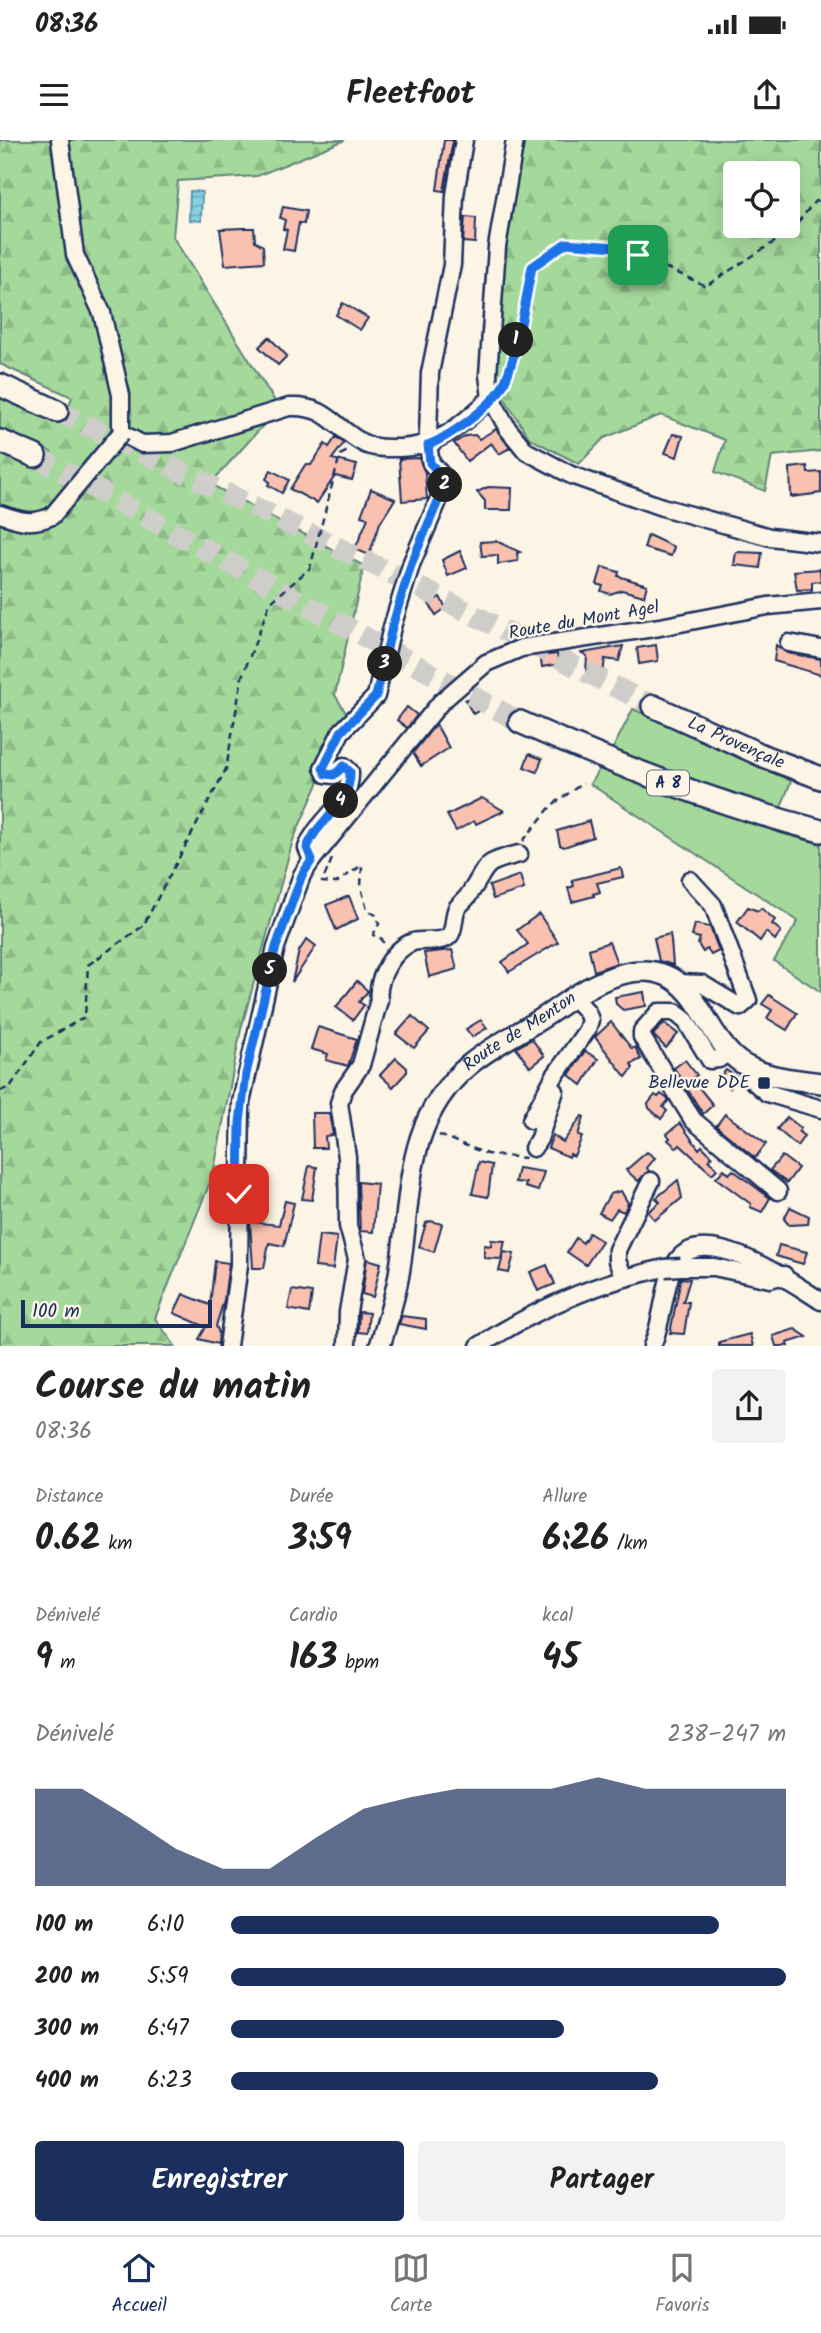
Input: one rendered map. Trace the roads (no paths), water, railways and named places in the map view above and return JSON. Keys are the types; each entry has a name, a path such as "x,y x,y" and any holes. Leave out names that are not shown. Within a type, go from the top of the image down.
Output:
{"highway":[{"path":"0,385 57,411"},
{"path":"0,441 35,456"},
{"name":"La Provençale","path":"653,706 768,758 821,778"},
{"name":"A 8","path":"520,722 636,772 757,813 821,831"}],"main road":[{"name":"Route de Menton","path":"380,1346 398,1278 413,1160 418,1137 429,1113 469,1065 573,996 609,978 635,973 666,975 679,983"},
{"path":"679,983 729,1052 753,1069 772,1076 821,1083"}],"street":[{"path":"0,514 24,522 39,522 52,516 121,433 121,395 105,325 75,255 60,140"},
{"path":"312,860 307,848 310,839 337,809 350,783 350,772 344,766 334,775 326,774 323,768 341,732 376,696 392,627 412,562 445,485 444,478 430,463 430,373 452,265 455,195 464,140"},
{"path":"515,140 497,247 488,375 491,398 526,451 547,465 662,507 770,537 821,543"},
{"path":"121,433 142,443 172,443 289,407 307,406 324,412 363,443 381,448 430,444 462,427 491,398"},
{"name":"Route du Mont Agel","path":"228,1346 238,1278 241,1102 276,947 302,875 312,860 441,702 486,663 521,648 660,628 768,606 821,601"},
{"path":"789,643 821,649"},
{"path":"347,1346 348,1312 357,1258 348,1226 345,1198 347,1157 339,1103 343,1091 361,1065 379,1000 377,989 388,965 404,946 416,941 444,939 450,934 457,909 468,896 483,867 520,849"},
{"path":"679,983 702,984 740,1007 748,1000 713,905 690,880"},
{"path":"531,1120 554,1077 587,1030 590,1020 587,1012 573,996"},
{"path":"729,1052 719,1059 710,1060 686,1021 675,1012 659,1012 642,1031 642,1037 664,1076 693,1120 778,1191"},
{"path":"753,1069 753,1081 767,1093 821,1109"},
{"path":"533,1147 539,1139 558,1082 554,1077"},
{"path":"624,1277 617,1261 617,1250 651,1181"},
{"path":"652,1346 662,1324 674,1265 685,1253 709,1246 770,1267 820,1301"},
{"path":"479,1346 543,1309 624,1277 673,1267 714,1267 770,1279 784,1275"}],"water":[{"path":"190,191 202,192 201,221 189,220"}],"tunnel":[{"path":"57,411 407,581 653,706"},
{"path":"35,456 520,722"}],"place":[{"name":"Bellevue DDE","path":"764,1083"}]}
